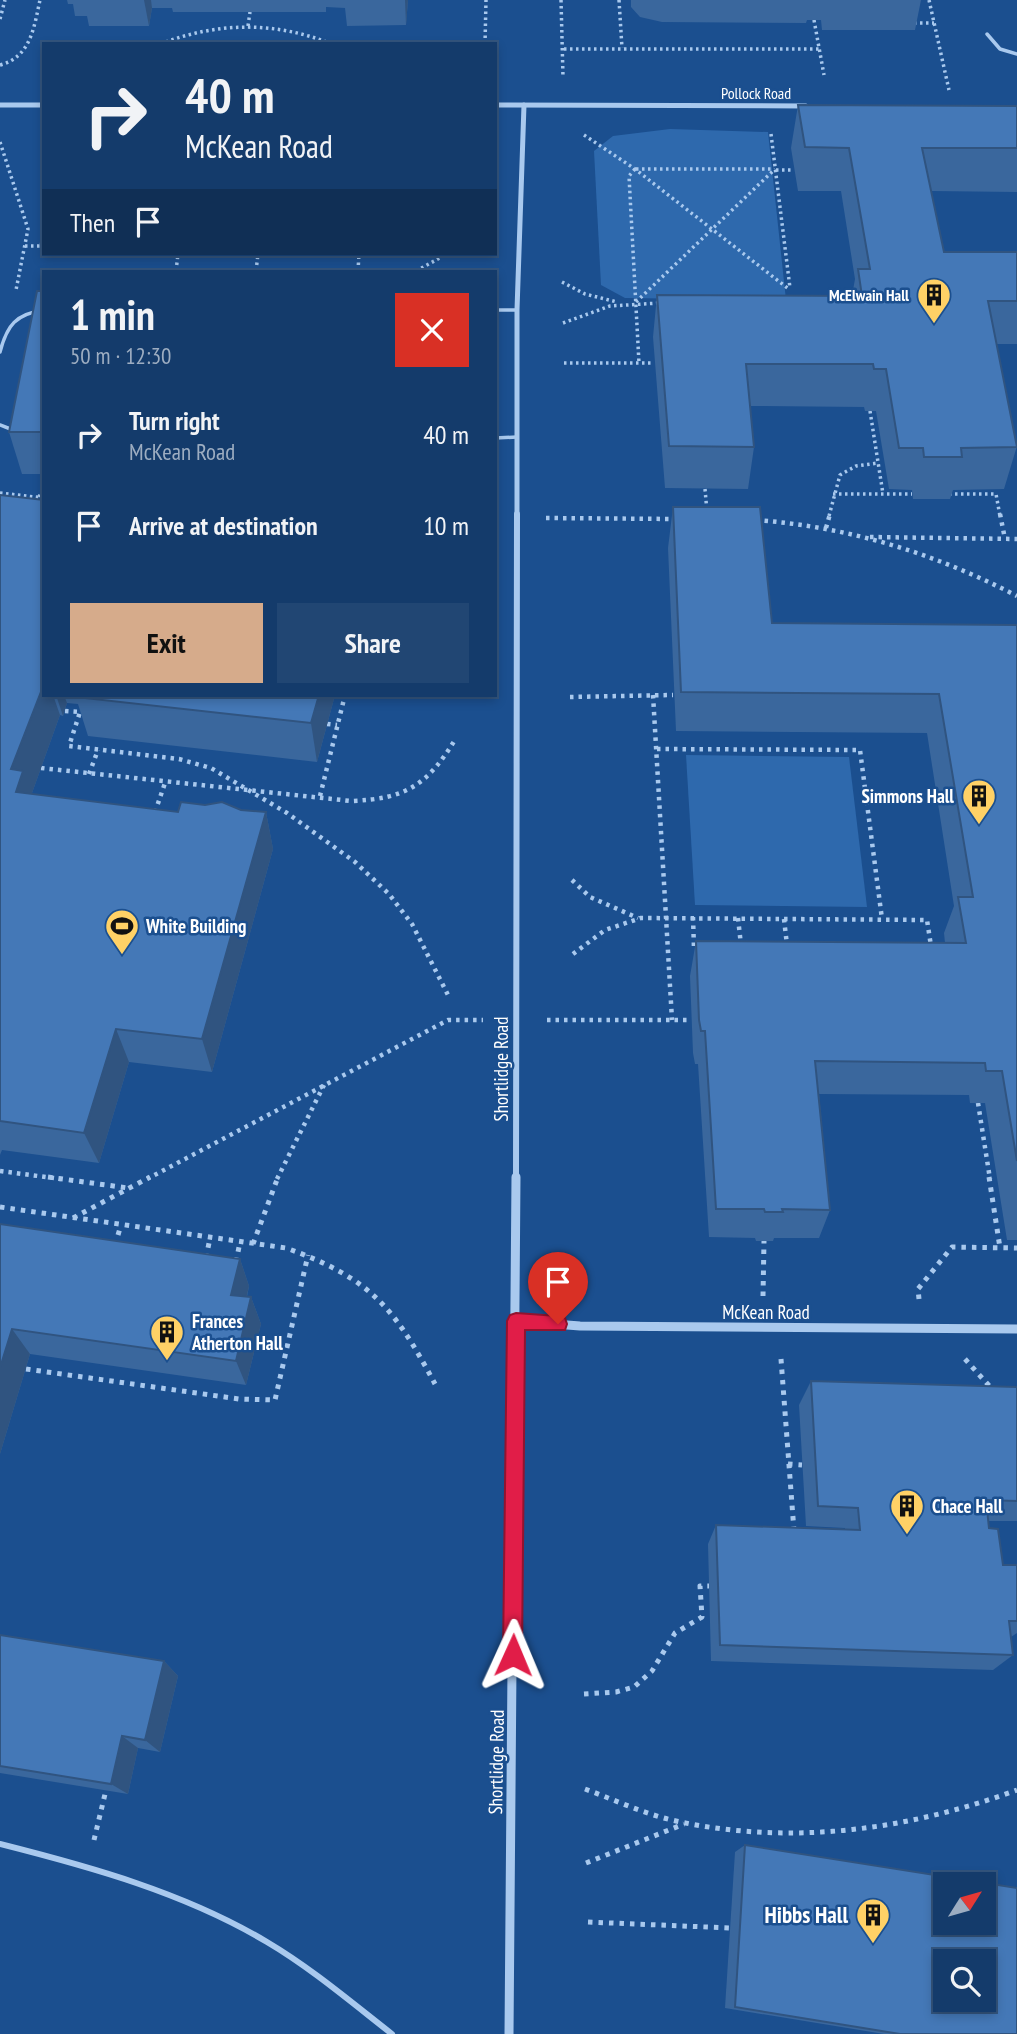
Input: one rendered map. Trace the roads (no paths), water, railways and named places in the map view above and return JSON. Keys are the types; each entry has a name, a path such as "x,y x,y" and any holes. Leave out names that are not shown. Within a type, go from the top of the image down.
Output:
{"street":[{"path":"0,105 42,105"},
{"name":"Shortlidge Road","path":"509,2034 516,1321 517,310 524,105"},
{"name":"Pollock Road","path":"497,106 811,106"},
{"name":"McKean Road","path":"516,1321 580,1326 1017,1329"}],"lane":[{"path":"987,34 1000,49 1017,54"},
{"path":"0,352 6,326 18,316 42,310"},
{"path":"497,310 517,310"},
{"path":"0,425 20,430"},
{"path":"497,438 517,437"},
{"path":"0,1844 66,1860 206,1911 298,1961 393,2034"}],"place":[{"name":"McElwain Hall","path":"934,325"},
{"name":"Simmons Hall","path":"979,826"},
{"name":"White Building","path":"122,956"},
{"name":"Frances Atherton Hall","path":"167,1362"},
{"name":"Chace Hall","path":"907,1536"},
{"name":"Hibbs Hall","path":"873,1945"}]}
